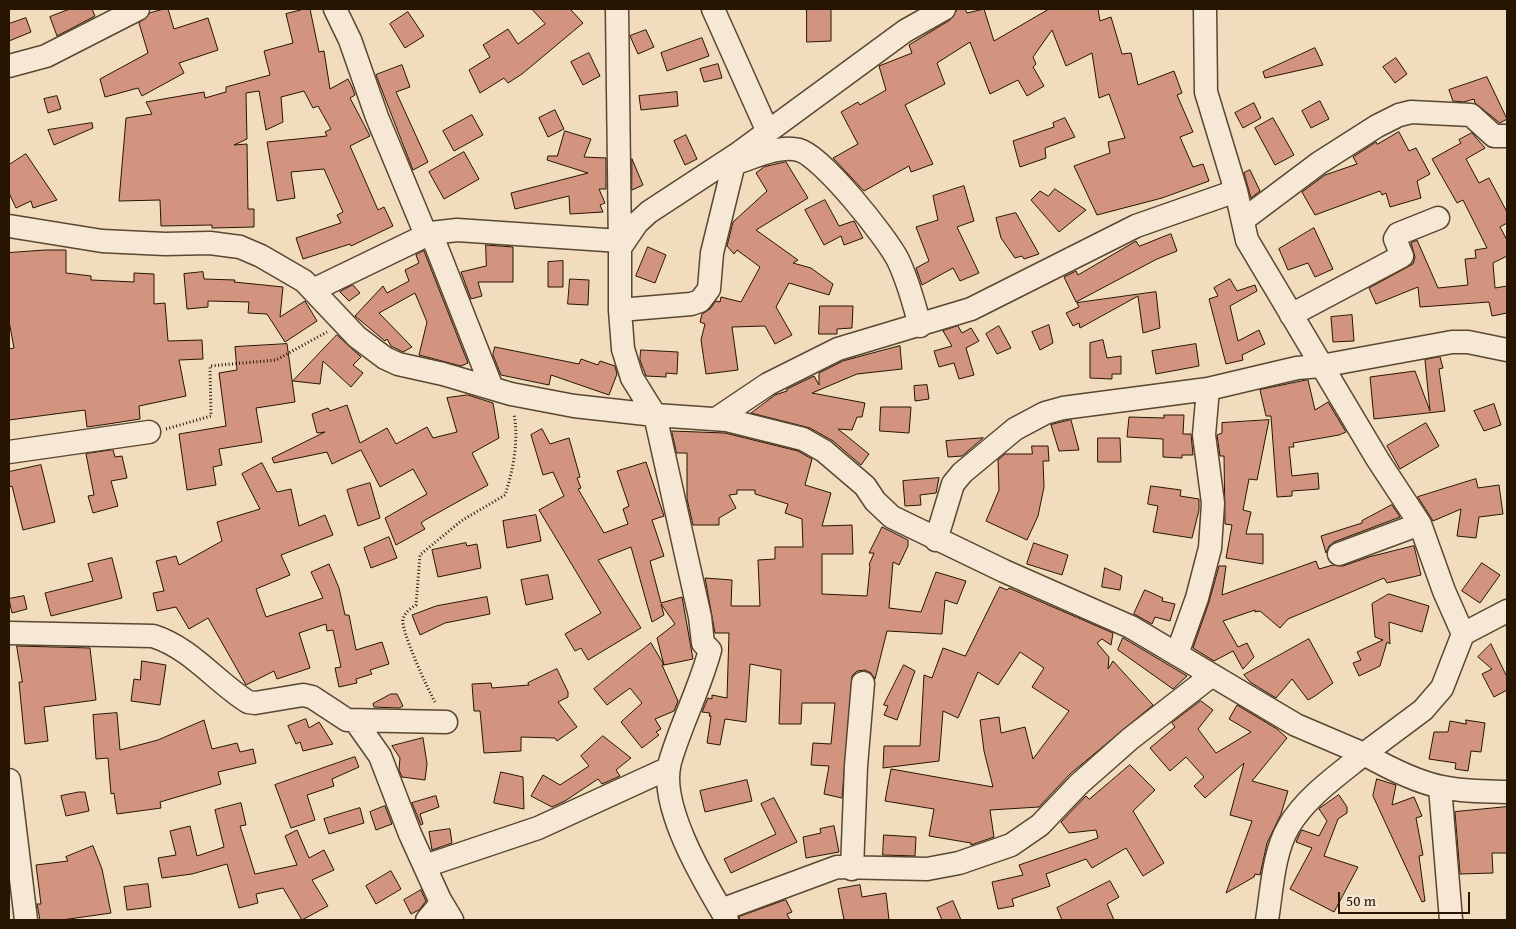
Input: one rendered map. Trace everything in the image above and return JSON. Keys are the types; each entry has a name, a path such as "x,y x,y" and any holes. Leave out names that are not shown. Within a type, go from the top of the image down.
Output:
{"street":[{"path":"9,66 46,56 138,9"},
{"path":"336,9 350,40 377,117 501,391"},
{"path":"617,9 620,310 623,350 638,390 655,415 700,617 703,643 710,650 669,768 670,794 680,828 692,856 724,915 837,867 852,869 927,869 959,863 1011,845 1040,825 1079,784 1124,744 1211,676"},
{"path":"713,9 768,132"},
{"path":"620,245 637,223 649,212 735,159 768,132 905,31 944,9"},
{"path":"1205,9 1206,92 1236,191 1248,240 1321,366 1378,460 1420,524 1444,591 1463,634"},
{"path":"1243,220 1318,163 1377,126 1399,115 1411,112 1471,115 1494,136 1507,136"},
{"path":"735,159 792,148 802,150 810,156 847,193 892,248 910,288 920,326"},
{"path":"620,310 691,304 700,301 706,295 712,253 735,159"},
{"path":"716,419 768,384 802,366 867,339 920,326 989,301 1136,226 1236,191"},
{"path":"1291,315 1402,256 1395,239 1398,234 1438,218"},
{"path":"9,226 102,241 166,244 210,243 232,246 261,256 291,272 313,290 343,323 371,349 398,364 501,391 574,406 655,415 716,419 789,434 814,444 865,486 875,501 892,517 936,540 1099,612 1177,654 1296,726 1364,754 1381,764 1440,787 1470,791 1507,792"},
{"path":"313,290 429,234 457,230 620,245"},
{"path":"936,540 953,484 962,473 1015,429 1045,413 1063,408 1208,389 1297,368 1321,366 1452,342 1468,342 1507,350"},
{"path":"1177,654 1197,598 1210,548 1213,508 1204,435 1208,389"},
{"path":"9,452 149,432"},
{"path":"1339,554 1420,524"},
{"path":"1268,920 1279,852 1288,827 1316,794 1364,754 1423,710 1442,688 1463,634 1507,611"},
{"path":"9,634 153,636 164,640 201,664 248,702 255,703 303,695 312,698 347,720 356,722 446,722"},
{"path":"852,869 856,766 863,683"},
{"path":"356,722 380,756 401,812 440,900 452,920"},
{"path":"425,866 538,828 669,768"},
{"path":"9,780 26,920"},
{"path":"1440,787 1451,920"},
{"path":"427,920 438,907 440,900"}],"path":[{"path":"149,432 211,416 210,366 276,360 343,323"},
{"path":"446,722 430,693 405,637 402,620 408,611 416,605 420,555 461,521 505,496 511,477 516,423 501,391"}],"building":[{"path":"70,9 92,9 95,16 57,36 50,17"},
{"path":"168,9 174,29 208,18 218,50 179,63 184,73 142,96 138,88 105,97 100,79 148,53 139,23 150,13"},
{"path":"310,9 319,52 324,51 330,89 348,79 352,87 355,95 350,98 370,136 350,146 378,210 384,207 393,226 351,246 350,244 303,259 296,238 341,223 337,215 343,212 324,169 291,172 295,198 277,201 267,142 327,136 325,132 331,129 318,106 313,108 304,91 281,97 283,122 266,130 259,91 246,93 247,139 234,145 247,144 248,209 254,209 254,227 212,228 212,225 161,226 160,200 119,201 126,118 152,114 146,102 204,92 205,98 226,92 226,87 270,75 264,51 293,43 286,14"},
{"path":"532,9 570,9 583,23 522,74 508,83 504,78 480,93 469,70 490,57 483,45 508,29 518,44 545,24"},
{"path":"807,9 831,9 831,41 807,42"},
{"path":"958,9 965,9 967,13 984,9 994,41 1049,9 1098,9 1100,21 1111,17 1122,54 1131,53 1138,85 1174,71 1182,93 1177,95 1193,132 1180,137 1193,167 1203,164 1209,181 1162,198 1097,215 1074,166 1110,153 1108,142 1125,138 1109,94 1099,98 1092,53 1066,66 1052,30 1033,57 1036,64 1033,67 1044,86 1027,96 1018,80 990,94 970,42 937,63 945,84 905,105 933,164 911,172 909,166 864,191 833,158 858,144 841,112 858,102 860,105 886,90 879,66 912,53 909,45 950,20"},
{"path":"408,12 424,36 405,48 390,24"},
{"path":"26,18 31,32 9,41 9,24"},
{"path":"646,30 654,47 638,54 630,36"},
{"path":"702,38 709,56 667,71 661,53"},
{"path":"1315,48 1323,65 1265,78 1263,72"},
{"path":"589,53 600,76 583,85 571,62"},
{"path":"1396,58 1407,74 1395,83 1383,67"},
{"path":"718,64 722,78 704,82 700,69"},
{"path":"402,65 410,87 396,92 428,162 413,170 376,75"},
{"path":"1487,77 1507,119 1500,123 1475,103 1474,99 1464,102 1453,101 1449,90"},
{"path":"677,92 678,106 641,110 639,96"},
{"path":"57,96 61,109 48,113 44,99"},
{"path":"1320,101 1329,119 1311,128 1302,111"},
{"path":"1254,103 1261,118 1243,128 1235,113"},
{"path":"555,110 564,129 548,137 539,118"},
{"path":"472,115 483,135 454,151 443,131"},
{"path":"1065,118 1075,137 1045,148 1046,158 1020,167 1013,141 1054,127 1053,123"},
{"path":"1273,118 1294,155 1275,165 1255,128"},
{"path":"92,123 93,128 54,145 48,130"},
{"path":"565,131 591,139 584,157 606,158 606,189 599,189 605,203 600,205 603,212 570,214 569,196 515,209 511,193 588,173 547,160 548,156 557,156"},
{"path":"1399,132 1409,151 1416,148 1430,174 1417,181 1421,198 1390,207 1386,193 1382,195 1380,191 1315,215 1302,192 1325,175 1357,164 1353,157 1376,142 1377,144"},
{"path":"1472,133 1485,148 1466,159 1479,183 1489,178 1507,212 1507,223 1500,227 1507,240 1507,256 1493,263 1495,288 1507,286 1507,313 1492,316 1489,302 1420,307 1418,287 1376,304 1369,288 1413,264 1415,257 1411,243 1417,240 1438,288 1468,285 1465,259 1476,258 1475,250 1487,248 1463,200 1457,203 1432,159 1461,143 1459,140"},
{"path":"686,135 697,159 685,165 674,141"},
{"path":"464,152 479,179 444,199 429,172"},
{"path":"26,154 57,200 33,208 31,201 16,208 9,193 9,165"},
{"path":"632,159 643,185 632,190"},
{"path":"786,162 808,198 756,230 798,260 793,263 811,268 833,284 829,295 789,283 776,307 792,335 775,344 765,326 732,327 738,370 706,374 701,340 705,324 700,322 702,314 710,309 716,301 720,302 721,297 741,302 760,267 737,250 734,254 727,246 733,222 767,191 756,173 764,167"},
{"path":"1250,170 1260,191 1251,198 1244,173"},
{"path":"964,186 974,221 957,227 979,273 960,281 953,268 922,285 916,268 929,261 916,227 938,220 933,196"},
{"path":"1055,189 1086,210 1059,232 1031,200 1040,191 1048,196"},
{"path":"825,200 839,226 854,221 863,238 844,245 841,236 824,245 805,210"},
{"path":"1016,213 1039,254 1024,259 1022,256 1015,258 1001,238 996,218"},
{"path":"1314,228 1333,269 1315,277 1308,263 1288,270 1279,249"},
{"path":"1171,234 1177,251 1157,259 1076,302 1064,277 1076,271 1078,275 1136,241 1139,246"},
{"path":"486,245 513,247 513,282 478,282 482,296 471,299 461,272 486,266"},
{"path":"648,247 666,255 655,283 636,276"},
{"path":"66,250 66,273 91,276 91,280 134,282 134,273 154,274 154,304 165,303 168,341 202,340 203,359 179,360 186,396 139,406 140,419 87,427 85,410 9,420 9,349 14,348 9,321 9,253"},
{"path":"424,251 468,363 461,366 419,355 427,322 415,293 379,313 412,347 403,352 391,346 387,339 385,341 355,316 383,286 387,293 409,281 405,270 419,263 416,255"},
{"path":"563,261 563,287 548,287 548,262"},
{"path":"203,272 204,279 235,280 234,282 283,287 280,317 305,301 317,321 285,342 267,314 248,313 249,302 208,301 208,307 187,309 184,274"},
{"path":"570,279 589,280 588,305 568,304"},
{"path":"1230,279 1237,291 1255,285 1257,291 1230,306 1238,341 1259,330 1265,344 1242,355 1243,360 1226,364 1209,299 1218,296 1214,288"},
{"path":"353,285 360,293 349,301 340,292"},
{"path":"1156,292 1160,328 1143,333 1138,296 1080,328 1079,323 1073,326 1066,313 1079,307 1077,303"},
{"path":"820,306 853,306 852,328 837,329 837,334 819,334"},
{"path":"1352,315 1354,341 1333,342 1331,317"},
{"path":"1049,325 1053,343 1040,350 1032,332"},
{"path":"958,326 962,333 971,328 979,341 966,348 974,375 959,379 954,363 939,367 934,351 952,346 943,331"},
{"path":"999,326 1011,348 997,354 986,334"},
{"path":"337,335 361,357 353,365 363,373 351,387 323,361 320,384 293,381"},
{"path":"1103,340 1107,358 1121,356 1121,374 1112,374 1112,379 1090,378 1090,343"},
{"path":"287,344 295,402 256,408 262,442 219,449 222,465 213,467 216,485 187,490 179,434 226,426 219,373 237,370 235,347"},
{"path":"1196,344 1199,366 1156,374 1152,351"},
{"path":"900,346 902,369 857,374 812,393 865,403 862,417 857,417 852,430 838,429 869,454 861,465 833,441 810,428 751,413 775,395 787,391 787,389 814,376 819,385 819,373 843,361"},
{"path":"495,347 579,364 581,359 598,365 600,361 615,366 617,374 609,395 551,375 549,385 501,375 493,355"},
{"path":"641,350 678,352 677,374 666,373 666,377 646,376 640,360"},
{"path":"1440,357 1443,368 1439,369 1445,411 1374,419 1370,377 1415,371 1430,411 1425,360"},
{"path":"1308,380 1315,410 1328,402 1346,432 1339,435 1293,443 1294,447 1289,447 1292,476 1318,473 1319,489 1292,491 1292,496 1277,497 1271,416 1266,416 1260,390"},
{"path":"927,385 929,399 915,401 914,386"},
{"path":"468,395 493,403 499,438 472,453 488,485 425,520 421,523 425,529 396,545 385,518 427,494 413,469 380,487 361,450 332,464 327,452 274,463 272,458 325,432 317,433 312,414 328,408 330,411 347,405 360,443 387,428 396,444 427,427 433,438 457,432 447,398"},
{"path":"1494,404 1501,425 1484,431 1474,411"},
{"path":"881,407 911,407 909,433 880,431"},
{"path":"1164,415 1184,415 1183,434 1191,434 1193,455 1182,455 1182,458 1163,457 1163,439 1127,437 1129,417 1164,418"},
{"path":"1071,420 1079,450 1059,451 1051,425"},
{"path":"1269,420 1257,480 1249,479 1243,510 1251,512 1246,534 1263,534 1263,564 1226,558 1232,525 1225,524 1224,456 1220,456 1217,435 1222,433 1222,423"},
{"path":"1426,423 1439,446 1400,469 1387,446"},
{"path":"542,429 550,444 569,438 580,477 577,478 581,488 578,489 604,533 628,524 623,509 629,506 617,471 646,462 664,516 652,520 664,556 650,561 661,603 682,597 693,659 664,665 657,638 675,624 661,604 664,615 652,622 631,547 598,560 641,628 588,660 581,648 575,651 565,634 601,613 539,510 564,496 553,472 543,475 531,435"},
{"path":"672,431 725,433 798,451 812,459 805,485 831,493 822,526 852,525 853,554 822,554 822,594 867,596 869,565 874,553 869,553 882,527 908,540 908,546 899,565 893,562 889,608 921,612 936,572 966,581 957,604 945,600 942,634 887,631 875,679 871,673 865,670 857,671 852,676 842,798 824,794 829,766 811,765 813,743 831,744 835,703 802,703 801,724 779,724 781,670 750,664 746,722 725,719 720,745 707,743 711,716 709,716 710,713 702,712 708,698 712,699 712,695 727,698 729,633 715,633 705,578 732,580 731,606 760,606 758,560 775,559 775,547 803,547 802,519 785,513 788,504 755,494 755,490 737,490 737,494 729,495 736,508 719,518 719,525 693,525 687,499 687,453 677,453"},
{"path":"983,438 962,456 948,457 946,441"},
{"path":"1098,438 1120,438 1121,462 1098,462"},
{"path":"1032,446 1048,446 1049,461 1043,461 1044,487 1038,516 1027,540 986,521 999,490 998,460 1005,454 1032,454"},
{"path":"113,450 115,457 122,456 127,478 111,481 118,506 93,513 88,496 94,495 86,454"},
{"path":"262,463 277,492 291,489 299,526 325,515 333,535 281,555 290,575 256,589 266,617 323,598 311,572 329,564 339,588 345,615 349,615 356,650 382,642 389,664 370,670 372,674 356,679 357,683 339,687 335,668 341,667 333,630 327,631 326,624 299,633 310,668 277,679 274,671 246,685 208,618 189,629 176,607 157,611 153,593 164,591 156,561 176,556 179,565 222,541 217,522 260,509 242,474"},
{"path":"41,465 55,522 23,530 12,486 9,487 9,472"},
{"path":"939,478 936,493 920,495 921,505 905,506 903,481"},
{"path":"1476,479 1478,488 1499,485 1503,514 1479,517 1476,538 1457,536 1461,509 1433,521 1418,497"},
{"path":"370,483 380,518 358,526 347,490"},
{"path":"1151,486 1181,490 1180,496 1199,499 1199,510 1192,538 1153,532 1158,506 1148,504"},
{"path":"1392,505 1400,517 1334,542 1329,546 1326,553 1321,536 1362,523 1362,521"},
{"path":"536,515 541,541 507,548 503,521"},
{"path":"389,537 397,558 371,568 364,548"},
{"path":"466,543 467,546 477,544 481,568 438,577 432,550"},
{"path":"1034,543 1068,555 1062,575 1027,564"},
{"path":"1414,546 1421,575 1387,583 1384,578 1288,619 1280,628 1260,611 1255,612 1255,610 1223,621 1238,647 1247,643 1254,657 1243,669 1233,651 1214,661 1193,648 1219,566 1226,566 1222,595 1316,561 1319,569 1333,565 1343,566 1369,557"},
{"path":"112,558 122,598 51,616 45,593 93,581 88,564"},
{"path":"1482,563 1500,575 1480,603 1462,591"},
{"path":"1105,568 1122,576 1120,590 1102,587"},
{"path":"548,575 553,599 526,605 521,580"},
{"path":"1000,587 1007,590 1009,588 1113,633 1111,645 1102,639 1097,643 1109,657 1108,669 1113,661 1153,705 1070,774 1039,807 990,810 994,837 971,845 971,843 929,836 934,809 885,801 891,769 993,787 984,751 980,720 999,717 1001,733 1025,727 1033,759 1069,711 1032,687 1044,668 1020,652 998,685 978,672 958,718 943,711 939,761 883,768 884,746 920,746 924,675 932,678 943,648 965,656"},
{"path":"1145,590 1163,598 1162,601 1175,604 1170,621 1155,617 1152,624 1134,614"},
{"path":"1389,594 1429,606 1422,632 1389,622 1390,644 1387,642 1380,666 1359,676 1353,663 1361,660 1357,652 1383,640 1375,637 1372,604"},
{"path":"24,596 27,609 12,613 9,599"},
{"path":"487,597 490,614 445,623 420,635 412,615 436,606"},
{"path":"1123,638 1187,676 1173,689 1118,650"},
{"path":"1309,639 1333,683 1308,700 1292,679 1276,698 1250,682 1244,675"},
{"path":"651,643 664,665 662,665 678,701 674,711 655,719 661,729 656,732 659,735 642,748 621,722 642,703 630,688 607,705 594,689"},
{"path":"1491,644 1507,677 1507,690 1494,697 1482,674 1492,669 1478,657"},
{"path":"17,646 90,648 96,700 44,707 48,741 25,744 19,682 22,682"},
{"path":"142,661 166,665 160,705 131,701 134,679 140,680"},
{"path":"904,665 915,671 897,720 884,715 888,706 884,705"},
{"path":"557,669 568,692 568,697 558,702 577,727 557,741 555,738 521,737 521,751 484,753 480,711 474,711 472,684 491,683 492,688 529,685 528,683"},
{"path":"391,694 397,694 403,706 399,708 374,707 373,704"},
{"path":"1201,701 1213,710 1198,729 1216,753 1251,732 1229,719 1237,705 1277,729 1287,738 1252,781 1288,791 1281,814 1267,843 1260,875 1255,874 1254,877 1226,893 1252,821 1230,815 1244,763 1205,798 1194,786 1204,777 1186,757 1170,771 1150,748 1175,727 1172,723"},
{"path":"117,713 120,750 158,740 204,720 212,749 237,743 240,752 253,749 256,763 218,772 221,784 160,802 161,808 117,814 114,793 111,794 108,758 96,759 93,715"},
{"path":"306,719 309,728 319,722 333,744 303,751 300,742 296,744 288,726"},
{"path":"1466,720 1485,723 1481,752 1471,751 1468,771 1455,769 1456,763 1429,759 1434,732 1448,732 1450,721 1466,724"},
{"path":"603,736 631,758 616,770 620,776 602,784 598,779 565,801 552,807 531,796 543,775 560,785 589,766 581,756"},
{"path":"423,738 427,764 425,780 402,777 399,770 400,758 392,746"},
{"path":"355,757 359,767 332,779 334,786 307,795 315,820 291,828 275,785"},
{"path":"1130,765 1155,790 1133,811 1164,863 1143,876 1126,848 1092,868 1086,859 1046,874 1050,886 1012,899 1014,906 998,909 992,882 1023,875 1019,865 1098,838 1096,830 1069,833 1061,822 1086,796 1089,799"},
{"path":"501,772 523,777 524,809 494,803"},
{"path":"1377,779 1396,785 1392,805 1414,797 1422,816 1416,818 1423,855 1419,856 1425,901 1422,902 1373,796"},
{"path":"747,780 752,801 705,812 700,791"},
{"path":"85,792 89,811 66,816 61,796"},
{"path":"1339,795 1347,807 1347,813 1338,819 1324,856 1358,867 1334,912 1290,889 1312,848 1296,842 1300,833 1302,830 1319,836 1327,821 1319,809"},
{"path":"436,796 439,807 420,814 423,824 421,825 412,803"},
{"path":"774,798 797,842 731,873 724,859 776,834 761,804"},
{"path":"241,803 246,825 240,826 255,874 297,865 285,836 297,830 309,858 324,850 334,870 312,880 328,906 302,920 283,888 256,894 258,903 239,908 227,864 192,874 162,878 158,858 176,855 170,831 190,826 197,856 224,847 215,810"},
{"path":"385,806 392,824 376,830 370,812"},
{"path":"1507,807 1507,853 1492,853 1493,873 1460,874 1455,812"},
{"path":"360,808 364,823 329,834 324,819"},
{"path":"834,826 839,852 806,858 803,837 821,833 820,829"},
{"path":"450,829 452,843 432,850 429,832"},
{"path":"884,835 916,837 915,856 883,855"},
{"path":"93,846 102,869 111,913 62,920 40,920 37,904 41,904 36,865 68,861 66,857"},
{"path":"391,871 401,889 376,904 366,886"},
{"path":"1110,881 1119,897 1107,904 1114,920 1062,920 1057,908"},
{"path":"148,884 151,907 127,910 124,887"},
{"path":"860,885 862,897 886,893 889,920 844,920 838,889"},
{"path":"421,890 426,901 419,910 411,914 404,900"},
{"path":"786,900 792,912 787,914 790,920 740,920 739,917"},
{"path":"953,901 961,920 942,920 937,908"}]}
